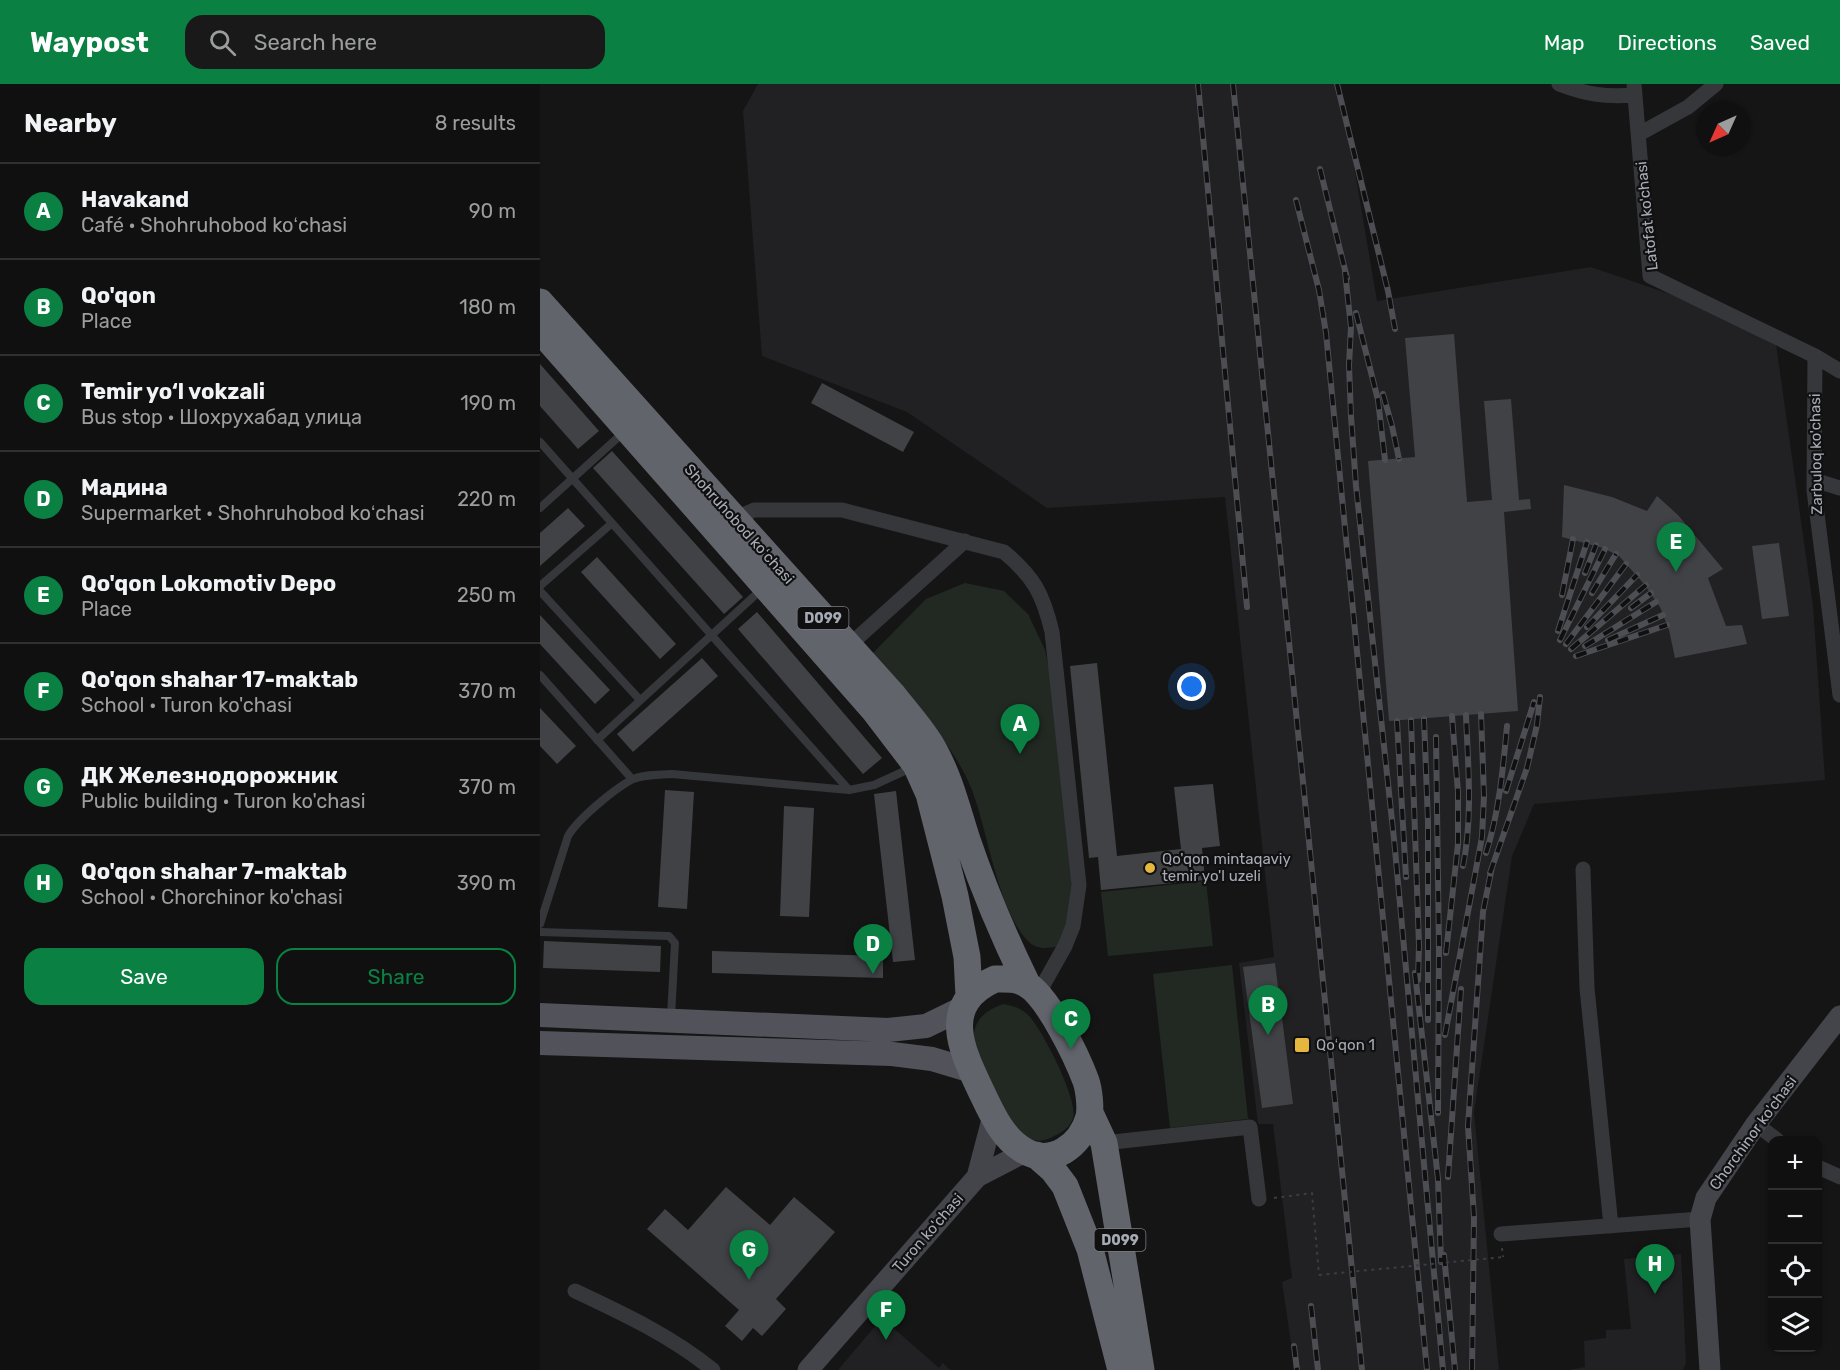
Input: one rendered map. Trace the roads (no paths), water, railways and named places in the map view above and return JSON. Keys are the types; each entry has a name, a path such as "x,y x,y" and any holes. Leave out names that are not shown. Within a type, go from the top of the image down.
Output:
{"highway":[{"name":"Shohruhobod koʻchasi","path":"540,302 734,519 840,653 874,710 916,765 929,794 956,896 967,957 966,1002"},
{"name":"Shohruhobod koʻchasi","path":"541,334 766,586 840,653 893,695 934,748 951,786 967,839 992,906 1032,989"},
{"path":"966,1002 980,986 995,979 1012,979 1032,989"},
{"name":"D099","path":"1032,989 1052,1013 1087,1083 1090,1113 1104,1143 1141,1370"},
{"name":"D099","path":"966,1002 960,1022 960,1040 976,1079 993,1116 1008,1137 1053,1170 1065,1186 1090,1249 1121,1370"},
{"path":"1031,1153 1056,1156 1069,1148 1085,1127 1090,1113"}],"main road":[{"path":"540,1015 888,1030 926,1026 966,1002"},
{"path":"540,1043 892,1054 932,1059 976,1079"}],"street":[{"path":"1559,84 1580,92 1606,96 1635,89"},
{"path":"1639,134 1688,106 1716,84"},
{"name":"Latofat ko'chasi","path":"1635,89 1650,276 1815,356"},
{"path":"1815,356 1840,371"},
{"name":"Zarbuloq ko'chasi","path":"1815,356 1814,480 1840,695"},
{"path":"1814,480 1840,488"},
{"path":"734,519 754,510 842,510 1004,552 1022,568 1037,588 1047,608 1052,632 1079,885 1073,926 1065,946 1032,989"},
{"path":"840,653 965,541"},
{"path":"1582,869 1587,988 1611,1226"},
{"name":"Chorchinor ko'chasi","path":"1715,1369 1700,1219 1706,1198 1756,1124 1836,1028"},
{"name":"Turon ko'chasi","path":"977,1177 993,1116"},
{"path":"1756,1124 1772,1136"},
{"path":"1104,1143 1251,1127 1259,1199"},
{"name":"Turon ko'chasi","path":"808,1370 977,1177 1031,1153"},
{"path":"1822,1169 1840,1177"},
{"path":"1501,1234 1700,1219"},
{"path":"575,1291 641,1322 690,1352 713,1370"}],"lane":[{"path":"540,508 627,429"},
{"path":"540,442 849,790"},
{"path":"540,586 611,524"},
{"path":"597,740 766,586"},
{"path":"540,591 640,700"},
{"path":"540,675 632,779"},
{"path":"540,924 568,836 575,824 632,779 672,774 849,790 891,779 916,765"},
{"path":"540,932 669,936 675,943 670,1021"}],"railway":[{"path":"1198,84 1247,607"},
{"path":"1233,84 1362,1370"},
{"path":"1337,84 1388,291 1395,329"},
{"path":"1320,169 1347,278"},
{"path":"1296,200 1319,290 1326,333 1427,1370"},
{"path":"1345,272 1351,327 1349,365 1356,486 1394,839 1443,1370"},
{"path":"1356,313 1378,400 1385,460"},
{"path":"1383,394 1399,459"},
{"path":"1562,595 1573,539"},
{"path":"1558,631 1587,542"},
{"path":"1585,573 1596,545"},
{"path":"1560,640 1605,549"},
{"path":"1592,593 1616,554"},
{"path":"1566,644 1626,564"},
{"path":"1587,627 1637,575"},
{"path":"1571,649 1646,585"},
{"path":"1631,608 1651,593"},
{"path":"1585,646 1656,602"},
{"path":"1608,640 1663,615"},
{"path":"1576,656 1667,625"},
{"path":"1490,873 1527,768 1537,725 1540,697"},
{"path":"1506,791 1534,702"},
{"path":"1445,1035 1482,837 1484,796 1481,714"},
{"path":"1463,866 1469,810 1466,715"},
{"path":"1446,953 1458,844 1458,792 1452,716"},
{"path":"1424,719 1428,822 1428,1020"},
{"path":"1411,720 1419,945 1418,980"},
{"path":"1397,721 1406,877"},
{"path":"1486,853 1497,807 1507,726"},
{"path":"1436,737 1439,949 1438,1113"},
{"path":"1472,1370 1474,1217 1468,1126 1483,912 1492,867"},
{"path":"1415,973 1438,1179 1441,1262"},
{"path":"1448,1177 1461,989"},
{"path":"1444,1255 1455,1370"},
{"path":"1311,1306 1318,1370"},
{"path":"1294,1346 1297,1370"}],"place":[{"name":"Qo'qon Lokomotiv Depo","path":"1676,572"},
{"name":"Havakand","path":"1020,754"},
{"name":"Qo'qon mintaqaviy temir yo'l uzeli","path":"1150,868"},
{"name":"Мадина","path":"873,974"},
{"name":"Qo'qon","path":"1268,1035"},
{"name":"Qoʻqon 1","path":"1302,1045"},
{"name":"Temir yo‘l vokzali","path":"1071,1049"},
{"name":"ДК Железнодорожник","path":"749,1280"},
{"name":"Qo'qon shahar 7-maktab","path":"1655,1294"},
{"name":"Qo'qon shahar 17-maktab","path":"886,1340"}]}
